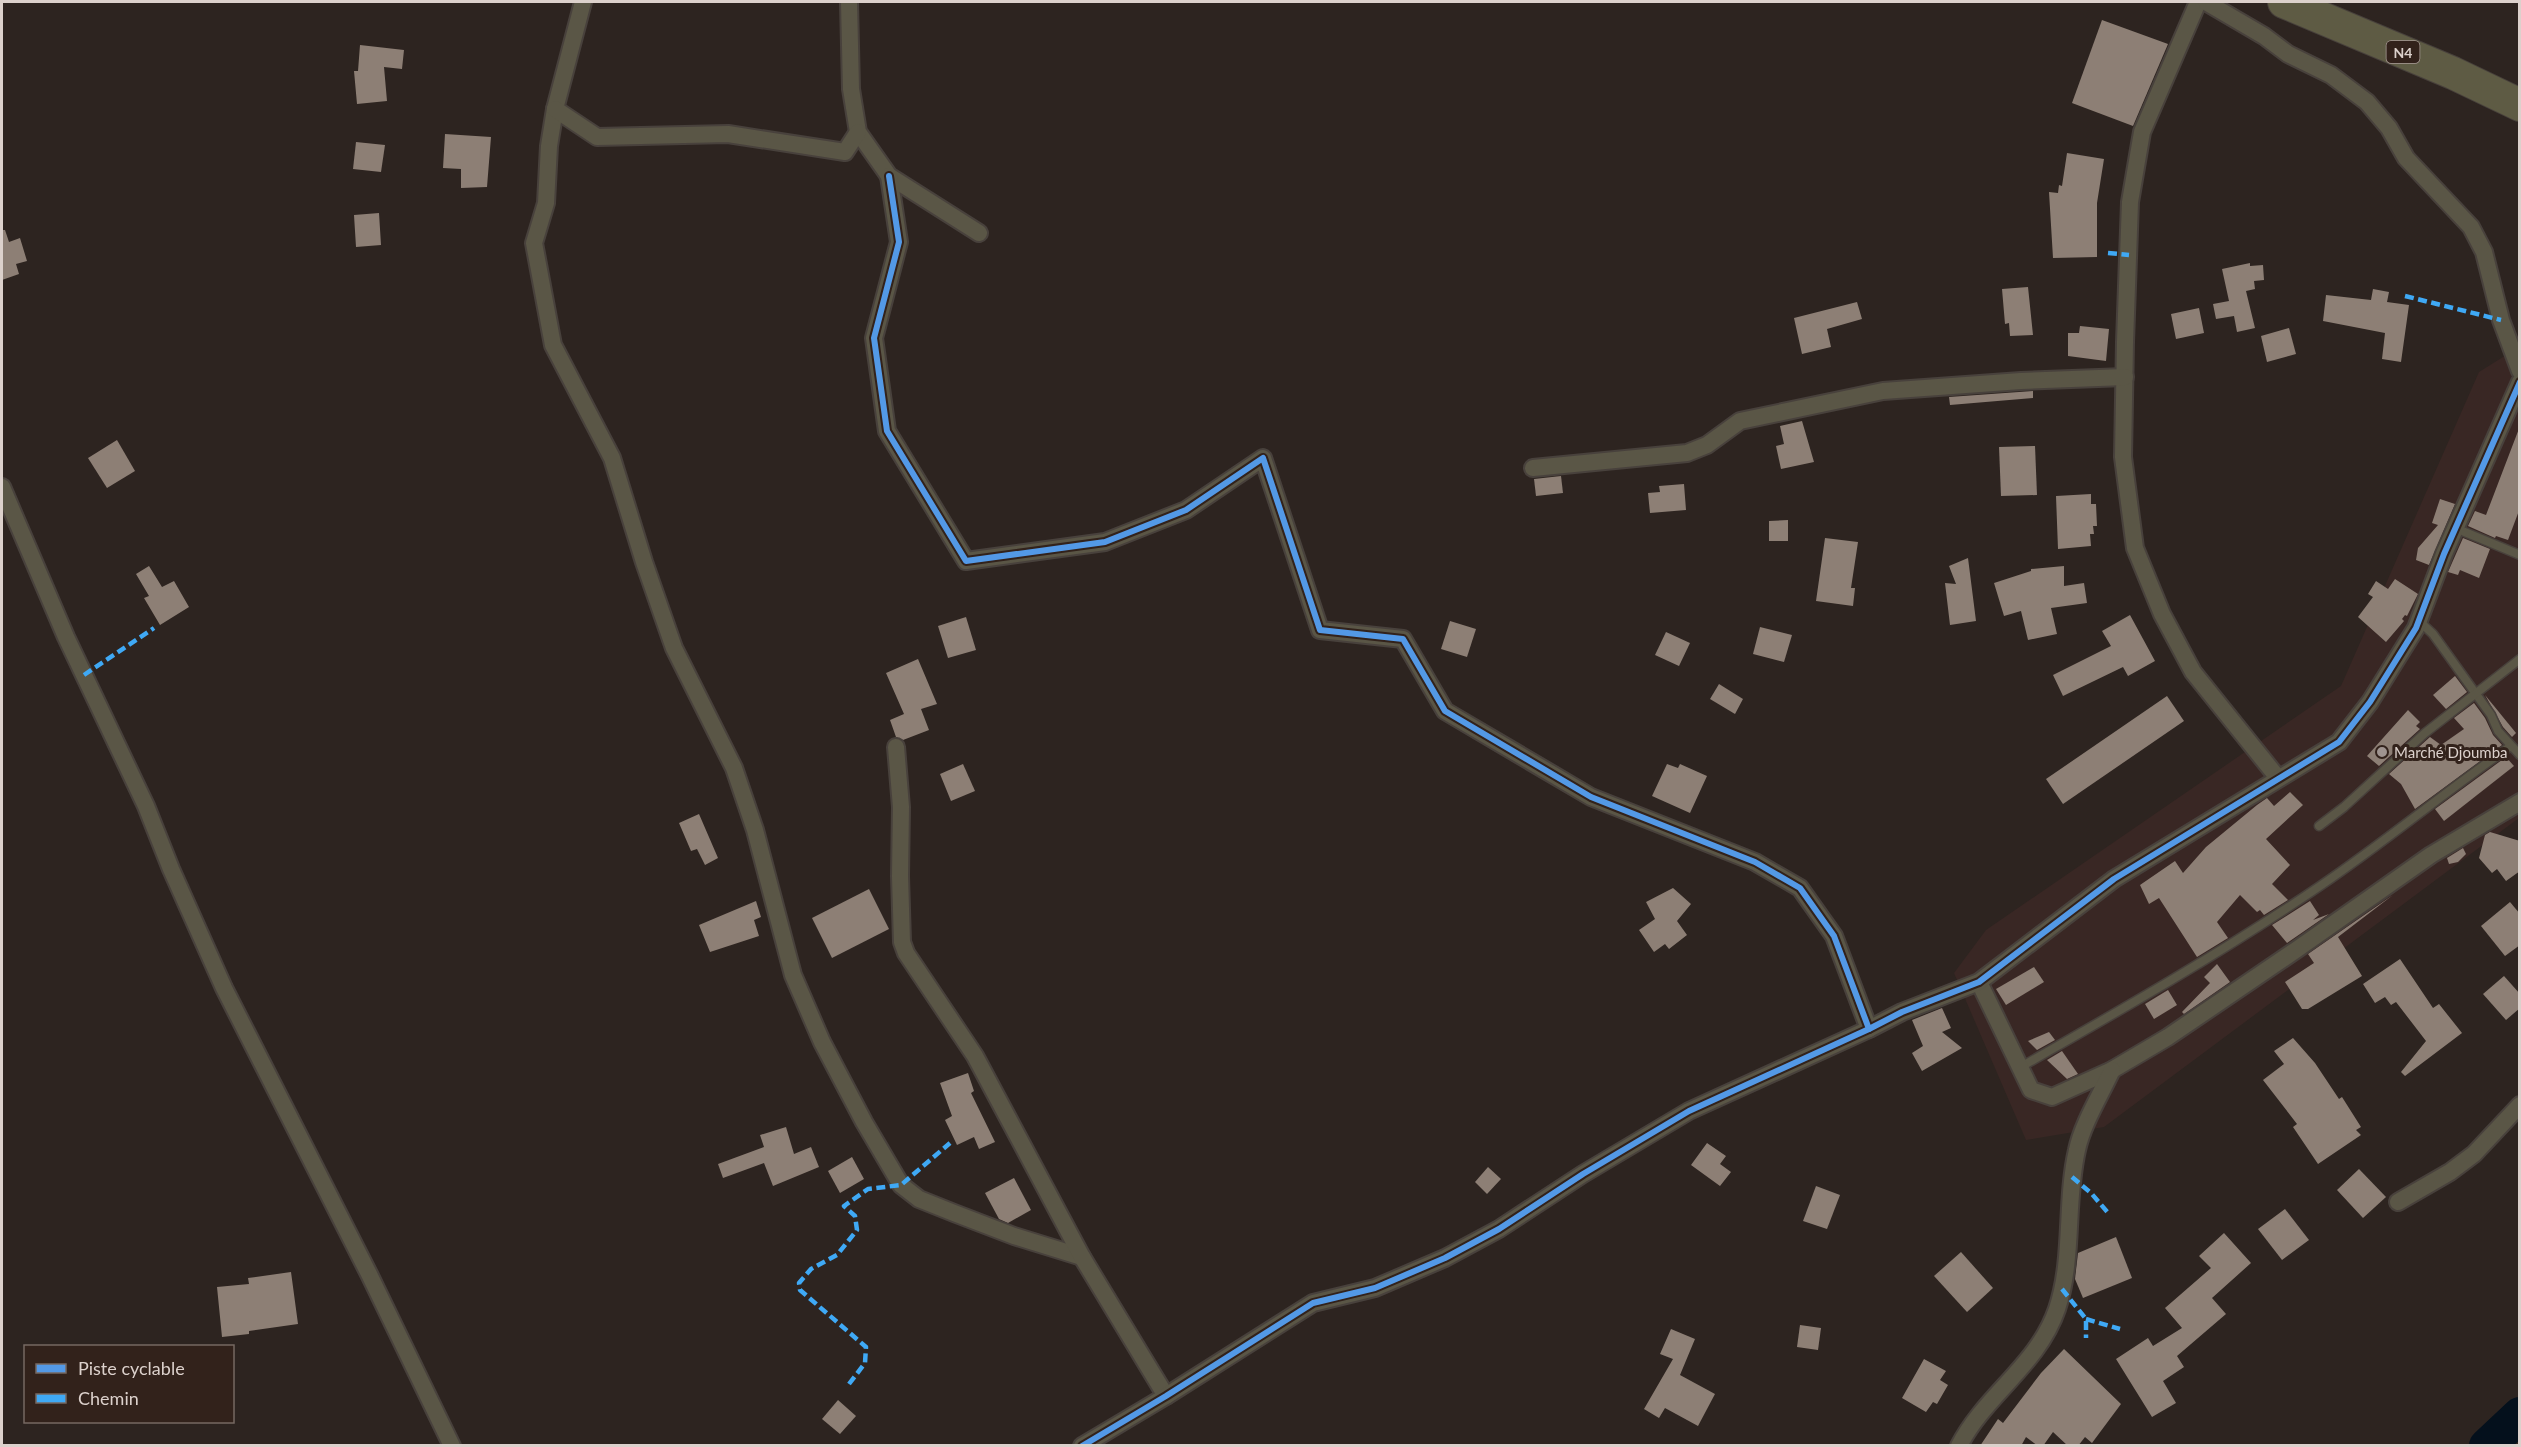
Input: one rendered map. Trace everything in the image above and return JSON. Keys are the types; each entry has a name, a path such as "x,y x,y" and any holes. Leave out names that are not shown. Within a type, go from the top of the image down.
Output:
{"highway":[{"name":"N4","path":"2284,2 2453,73 2520,105"}],"street":[{"path":"583,2 555,109 549,146 546,203 534,243 553,345 612,458 644,562 674,648 734,768 755,830 793,975 822,1042 864,1122 901,1185 919,1199 945,1210 1014,1236 1082,1257"},
{"path":"849,2 851,89 858,132 889,176 979,233"},
{"path":"2198,2 2142,132 2130,202 2123,457 2135,548 2162,614 2193,672 2278,778"},
{"path":"2206,2 2264,36 2288,54 2331,75 2367,102 2389,128 2406,158 2471,227 2484,252 2501,320 2520,371"},
{"path":"555,109 597,137 728,134 845,152 858,132"},
{"path":"889,176 899,242 874,338 887,431 966,561 1106,542 1186,510 1263,458 1320,630 1403,639 1444,711 1591,797 1755,862 1800,888 1833,936 1869,1029"},
{"path":"1533,468 1687,453 1707,445 1740,421 1883,392 2031,380 2124,377"},
{"path":"1082,1446 1313,1303 1375,1288 1445,1258 1498,1229 1583,1174 1689,1111 1931,999 1979,982 2114,879 2339,742 2370,702 2419,621 2456,528 2520,382"},
{"path":"2,487 66,637 146,806 171,869 224,988 369,1274 452,1446"},
{"path":"896,747 901,807 902,942 906,953 975,1056 1082,1257 1166,1396"},
{"path":"1979,982 2031,1090 2052,1096 2112,1071 2168,1037 2296,951 2431,855 2520,802"},
{"path":"1959,1446 1977,1418 2040,1345 2056,1311 2062,1289 2072,1177 2077,1147 2112,1071"},
{"path":"2398,1202 2450,1172 2474,1154 2520,1105"}],"lane":[{"path":"2456,528 2518,551"},
{"path":"2419,621 2433,634 2477,694 2491,715 2498,731 2520,754"},
{"path":"2319,826 2390,766 2410,745 2520,659"},
{"path":"2019,1068 2099,1024 2277,915 2322,885 2511,746"}],"shaded area":[{"name":"Marché Djoumba","path":"2519,347 2519,818 2104,1127 2026,1140 1954,973 1986,930 2341,686 2479,372"}],"building":[{"path":"2102,20 2168,44 2133,126 2072,103"},
{"path":"360,45 404,50 402,69 384,67 387,101 357,104 354,71 358,71"},
{"path":"445,134 491,137 487,187 461,188 461,169 443,168"},
{"path":"356,142 385,145 381,172 353,169"},
{"path":"2067,153 2104,159 2097,203 2097,257 2053,258 2049,192 2058,193 2059,185 2062,186"},
{"path":"379,213 381,245 356,247 354,215"},
{"path":"2,230 5,230 9,242 20,238 27,261 16,264 19,274 2,280"},
{"path":"2250,263 2250,266 2263,265 2264,280 2254,281 2255,289 2246,291 2255,328 2237,332 2234,316 2216,319 2213,304 2229,301 2222,269"},
{"path":"2028,287 2033,335 2010,336 2009,323 2005,324 2002,289"},
{"path":"2373,289 2389,292 2387,302 2409,305 2401,362 2382,359 2385,333 2323,321 2326,295 2371,300"},
{"path":"1857,302 1862,319 1827,329 1831,347 1802,354 1794,318"},
{"path":"2199,308 2204,333 2176,339 2171,314"},
{"path":"2080,326 2109,329 2106,361 2068,356 2068,333 2079,333"},
{"path":"2289,328 2296,354 2267,362 2261,336"},
{"path":"2033,391 2033,398 1950,405 1949,397"},
{"path":"1802,421 1814,462 1781,469 1776,446 1784,444 1780,426"},
{"path":"2520,426 2520,508 2508,540 2496,536 2495,538 2468,526 2475,511 2486,515"},
{"path":"117,440 135,471 107,488 88,458"},
{"path":"2035,446 2037,495 2001,496 1999,447"},
{"path":"1561,476 1563,493 1536,496 1534,479"},
{"path":"1684,484 1686,510 1650,513 1648,493 1660,492 1659,486"},
{"path":"2091,494 2091,504 2096,504 2097,526 2093,526 2094,534 2090,534 2091,546 2058,549 2056,496"},
{"path":"2440,499 2455,504 2429,565 2416,560 2418,548 2438,525 2432,523"},
{"path":"1788,520 1788,541 1769,541 1769,521"},
{"path":"1825,538 1858,542 1851,588 1855,588 1853,606 1816,601"},
{"path":"2463,538 2490,549 2479,578 2460,570 2458,575 2448,572"},
{"path":"1968,558 1976,621 1950,625 1945,583 1956,584 1949,566"},
{"path":"149,566 162,587 174,581 189,607 160,625 144,598 149,596 136,574"},
{"path":"2064,566 2064,586 2084,583 2087,603 2051,608 2057,634 2028,640 2021,611 2004,616 1994,583 2031,571 2031,569"},
{"path":"2395,579 2418,594 2407,616 2405,615 2402,619 2404,621 2386,642 2358,617 2373,597 2368,594 2376,581 2388,589"},
{"path":"2130,615 2155,661 2128,676 2123,667 2063,696 2053,675 2111,646 2102,631"},
{"path":"966,617 976,650 948,658 938,626"},
{"path":"1450,621 1476,629 1467,657 1441,649"},
{"path":"1760,627 1792,635 1784,662 1753,654"},
{"path":"1666,632 1690,643 1679,666 1655,655"},
{"path":"918,659 937,704 921,709 929,730 903,740 896,737 890,720 904,714 886,673"},
{"path":"2455,676 2467,692 2446,709 2433,695"},
{"path":"1719,684 1743,699 1735,714 1710,699"},
{"path":"2485,695 2516,733 2512,737 2503,727"},
{"path":"2167,696 2184,721 2063,804 2046,779"},
{"path":"2474,703 2485,718 2493,735 2502,745 2415,809 2401,784 2389,774 2430,737 2441,745 2464,729 2454,718"},
{"path":"2408,710 2420,722 2416,726 2420,729 2379,766 2367,756"},
{"path":"2506,757 2514,766 2444,821 2435,809"},
{"path":"963,764 975,791 951,801 940,774"},
{"path":"1667,764 1678,768 1680,764 1707,776 1690,813 1652,796"},
{"path":"2290,792 2303,805 2266,839 2290,865 2272,884 2288,900 2264,915 2260,910 2257,912 2240,895 2217,922 2228,938 2197,957 2159,898 2149,904 2140,885 2175,861 2183,873 2206,847 2257,805 2267,798 2274,806"},
{"path":"699,814 718,858 705,865 697,849 691,851 679,823"},
{"path":"2490,832 2520,841 2520,871 2506,881 2497,869 2492,873 2479,858 2485,835"},
{"path":"2463,848 2466,854 2458,862 2449,864 2447,858"},
{"path":"1673,888 1691,904 1677,921 1687,935 1669,949 1665,944 1654,952 1639,930 1655,919 1646,902"},
{"path":"869,889 889,929 832,958 812,918"},
{"path":"2393,895 2338,937 2362,976 2308,1009 2302,1009 2285,982 2314,963 2308,954"},
{"path":"756,901 761,917 754,920 759,936 710,952 699,925"},
{"path":"2310,901 2319,915 2313,920 2329,914 2287,943 2272,925"},
{"path":"2510,902 2520,914 2520,945 2505,956 2481,926"},
{"path":"2400,959 2433,1008 2439,1004 2462,1033 2405,1076 2401,1072 2426,1041 2396,1002 2391,1005 2385,997 2375,1003 2363,984"},
{"path":"2217,964 2230,982 2184,1014 2182,1012 2210,983 2204,977"},
{"path":"2034,967 2044,982 2006,1005 1996,989"},
{"path":"2504,976 2520,994 2520,1008 2506,1020 2483,994"},
{"path":"2168,990 2177,1005 2154,1019 2145,1004"},
{"path":"1942,1008 1951,1028 1942,1032 1962,1048 1922,1071 1912,1053 1923,1046 1912,1020"},
{"path":"2049,1032 2055,1040 2037,1050 2028,1041"},
{"path":"2293,1038 2315,1063 2339,1099 2342,1097 2361,1127 2356,1130 2361,1135 2318,1164 2293,1127 2297,1124 2263,1080 2284,1064 2274,1051"},
{"path":"2062,1051 2078,1074 2067,1079 2047,1060"},
{"path":"968,1073 974,1091 971,1093 995,1142 979,1149 974,1137 957,1145 945,1120 952,1116 940,1083"},
{"path":"786,1127 794,1154 811,1147 819,1167 773,1186 764,1163 723,1178 718,1164 764,1147 760,1135"},
{"path":"1707,1143 1726,1156 1720,1164 1731,1172 1720,1186 1691,1165"},
{"path":"852,1157 864,1179 840,1193 828,1171"},
{"path":"1488,1167 1501,1179 1487,1194 1475,1182"},
{"path":"2359,1169 2386,1197 2363,1218 2337,1190"},
{"path":"1014,1178 1031,1210 1008,1223 999,1219 985,1193"},
{"path":"1816,1186 1840,1195 1827,1229 1803,1221"},
{"path":"2285,1209 2309,1240 2282,1260 2258,1229"},
{"path":"2224,1233 2251,1263 2212,1298 2226,1314 2177,1356 2184,1367 2163,1381 2176,1403 2152,1417 2116,1359 2148,1338 2153,1346 2182,1328 2165,1308 2211,1268 2199,1256"},
{"path":"2116,1237 2132,1278 2083,1298 2075,1279 2078,1253"},
{"path":"1961,1252 1993,1288 1967,1312 1934,1276"},
{"path":"291,1272 298,1324 222,1337 217,1287 249,1284 248,1278"},
{"path":"1800,1325 1821,1328 1818,1350 1797,1347"},
{"path":"1671,1329 1695,1339 1680,1375 1715,1394 1698,1426 1665,1408 1659,1418 1644,1409 1673,1359 1660,1354"},
{"path":"2064,1349 2121,1404 2092,1443 2085,1437 2078,1446 2068,1446 2053,1432 2043,1446 2038,1446 2026,1437 2021,1446 1980,1446 1998,1419 2003,1423 2041,1373"},
{"path":"1924,1359 1946,1371 1940,1380 1948,1385 1937,1404 1933,1402 1926,1412 1902,1398"},
{"path":"838,1400 856,1416 840,1434 822,1419"}],"waterway":[{"path":"2487,1446 2520,1415"}],"marked path":[{"path":"2108,253 2129,255"},
{"path":"2405,296 2501,320"},
{"path":"84,675 154,628"},
{"path":"849,1384 865,1363 866,1347 800,1290 799,1283 811,1269 837,1255 857,1230 855,1216 844,1206 868,1189 901,1185 950,1143"},
{"path":"2072,1177 2091,1193 2110,1215"},
{"path":"2062,1289 2086,1319 2086,1338"},
{"path":"2086,1319 2120,1329"}],"cycle path":[{"path":"889,176 899,242 874,338 887,431 966,561 1105,542 1186,510 1263,458 1320,630 1403,639 1445,711 1591,797 1755,862 1800,888 1834,936 1869,1029"},
{"path":"1082,1446 1313,1303 1375,1288 1445,1258 1499,1229 1583,1174 1689,1111 1902,1012 1979,982 2114,879 2339,742 2370,702 2416,628 2444,554 2520,382"}],"place":[{"name":"Marché Djoumba","path":"2382,752"}]}
